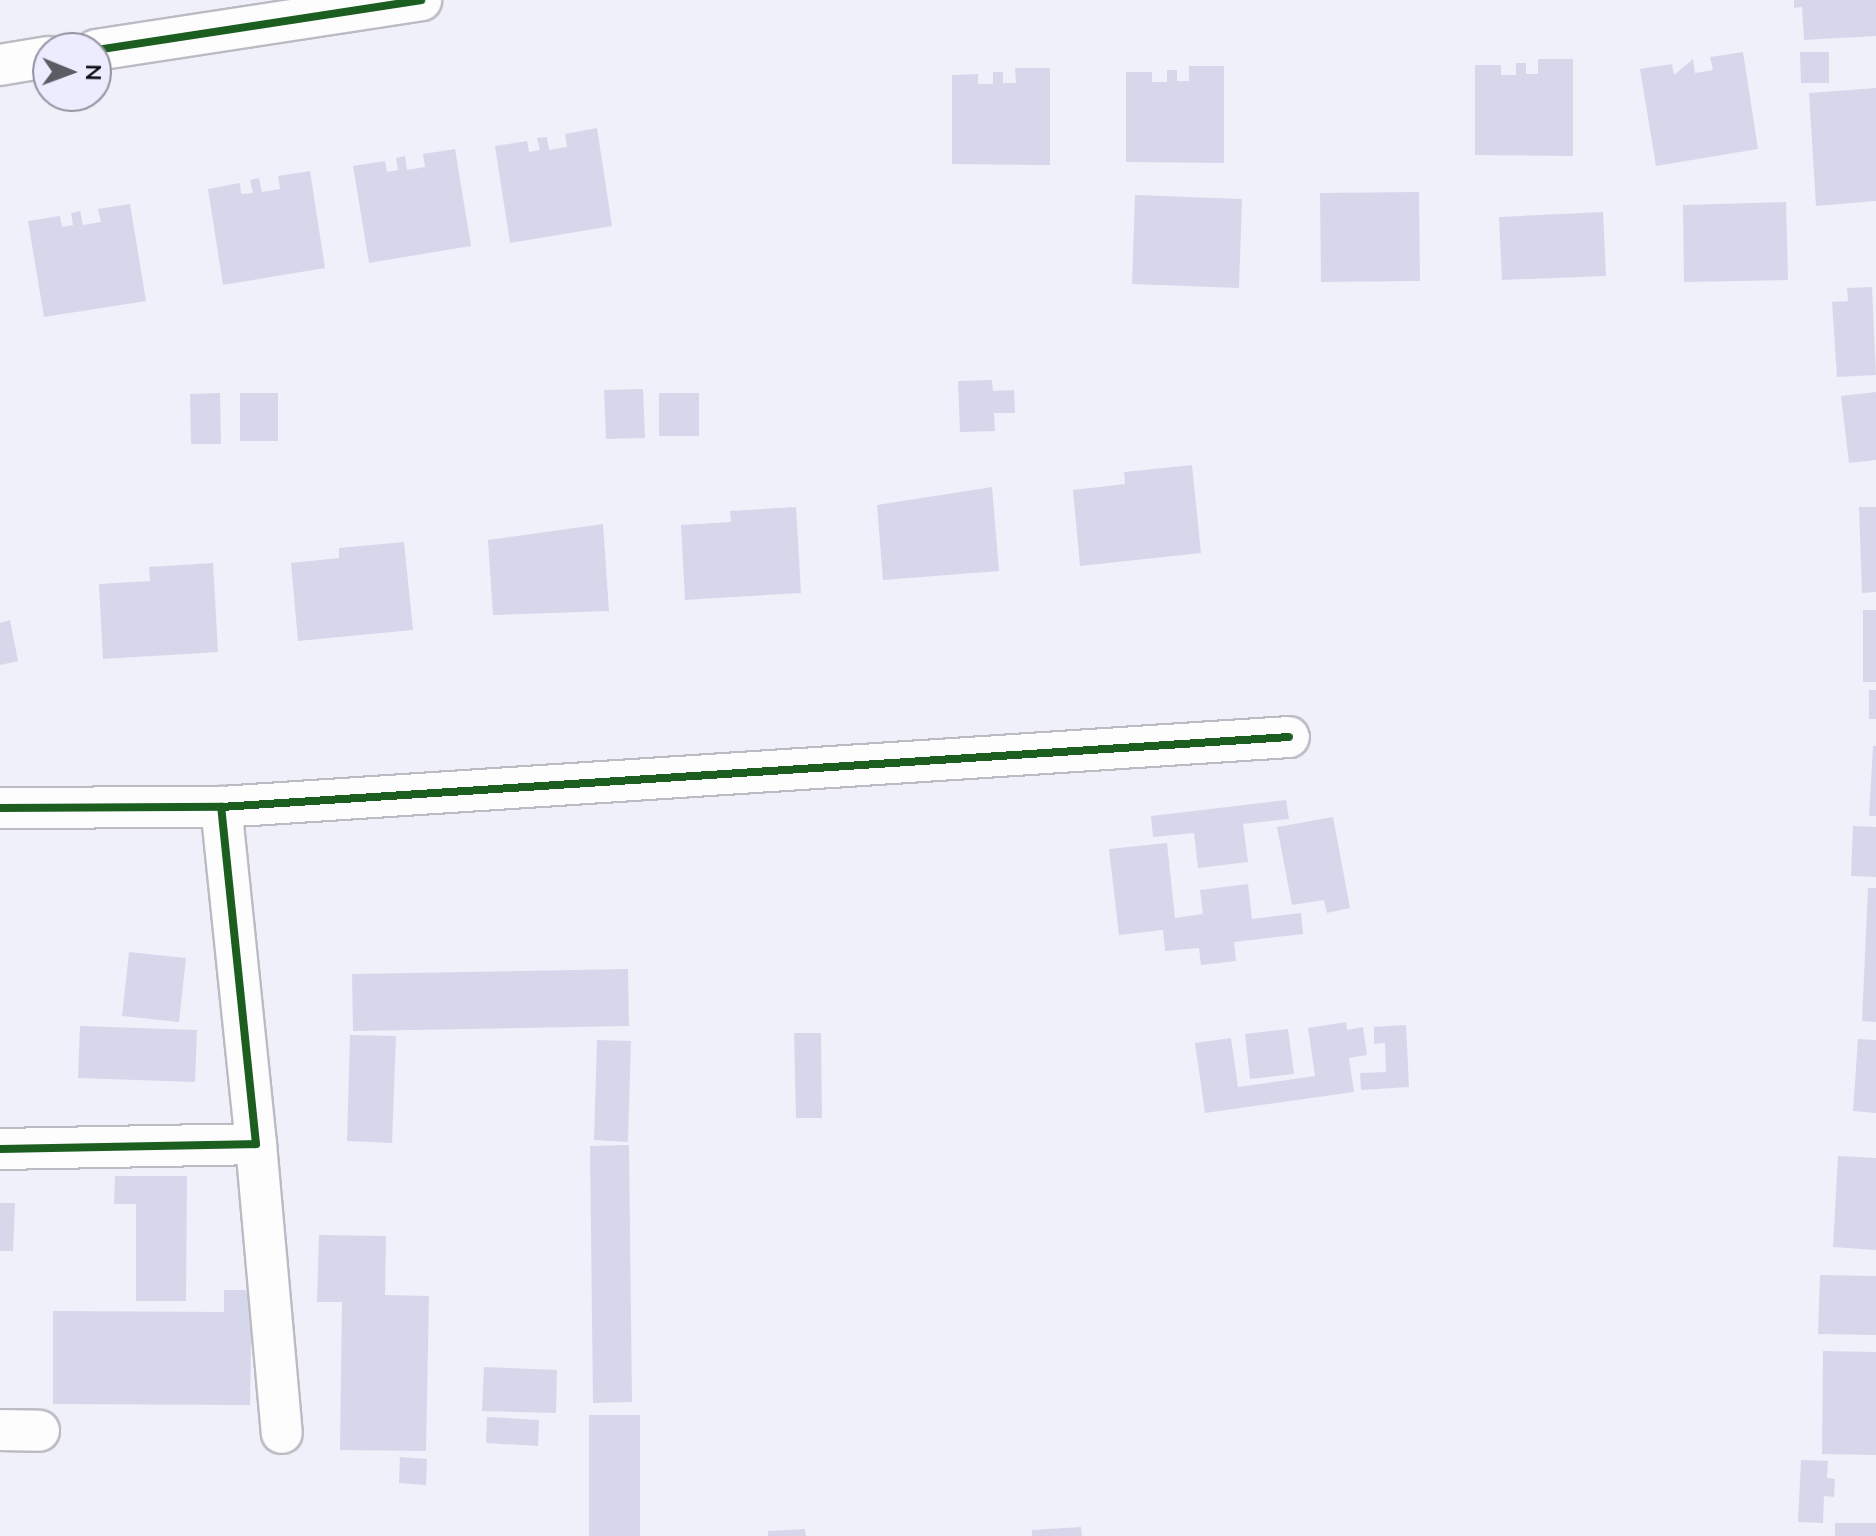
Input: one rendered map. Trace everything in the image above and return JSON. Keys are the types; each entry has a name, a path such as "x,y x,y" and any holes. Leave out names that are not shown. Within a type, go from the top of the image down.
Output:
{"street":[{"path":"112,48 421,0"},
{"path":"0,65 32,60"},
{"path":"0,808 221,807 1289,737"},
{"path":"221,807 282,1433"},
{"path":"0,1149 256,1144"}],"building":[{"path":"1794,0 1876,0 1876,36 1804,40 1802,7 1794,8"},
{"path":"1743,52 1758,149 1656,166 1640,69 1672,64 1674,75 1693,59 1695,73 1713,70 1710,57"},
{"path":"1800,52 1829,52 1829,83 1801,83"},
{"path":"1538,59 1573,59 1573,156 1475,155 1475,65 1501,65 1501,75 1516,75 1516,63 1526,63 1526,74 1538,74"},
{"path":"1189,66 1224,66 1224,163 1126,162 1126,72 1152,72 1152,82 1167,82 1167,70 1177,70 1177,81 1189,81"},
{"path":"1015,68 1050,68 1050,165 952,164 952,75 978,74 978,84 993,84 993,72 1003,72 1003,83 1016,83"},
{"path":"1876,88 1876,201 1816,206 1809,93"},
{"path":"597,128 612,226 510,243 495,146 527,141 529,152 540,150 537,138 547,137 549,150 567,147 565,134"},
{"path":"455,149 471,246 369,263 353,166 385,161 387,172 398,170 396,158 405,156 407,170 425,167 423,154"},
{"path":"310,171 325,268 223,285 208,189 240,183 241,194 253,193 250,180 259,178 262,192 280,189 278,176"},
{"path":"1419,192 1420,281 1321,282 1320,193"},
{"path":"1135,195 1242,199 1239,288 1132,284"},
{"path":"1786,202 1788,280 1684,282 1683,205"},
{"path":"130,204 146,301 44,317 28,221 60,216 62,227 73,225 71,213 80,211 83,225 101,222 98,209"},
{"path":"1603,212 1606,276 1502,280 1499,217"},
{"path":"1872,287 1876,375 1837,377 1832,302 1848,301 1847,288"},
{"path":"992,380 993,391 1014,390 1015,413 994,413 995,431 960,432 958,381"},
{"path":"643,389 645,438 606,439 604,390"},
{"path":"1876,392 1876,460 1849,463 1841,396"},
{"path":"220,393 221,444 191,444 190,394"},
{"path":"240,393 278,393 278,441 240,441"},
{"path":"659,393 699,393 699,436 659,436"},
{"path":"1192,465 1201,553 1080,566 1073,490 1125,484 1124,472"},
{"path":"992,487 999,571 883,580 877,505"},
{"path":"796,507 801,593 685,600 681,525 731,522 730,511"},
{"path":"1859,507 1876,507 1876,592 1862,593"},
{"path":"603,524 609,611 493,615 488,540"},
{"path":"404,542 413,630 298,641 291,563 339,558 339,548"},
{"path":"213,563 218,652 103,659 99,584 150,581 149,567"},
{"path":"1863,610 1876,610 1876,682 1863,682"},
{"path":"10,620 18,661 0,665 0,623"},
{"path":"1869,690 1876,690 1876,719 1869,719"},
{"path":"1873,746 1876,746 1876,816 1869,816"},
{"path":"1286,800 1289,819 1243,824 1248,862 1198,868 1194,833 1153,837 1151,816"},
{"path":"1333,817 1350,908 1327,913 1324,900 1292,905 1277,827"},
{"path":"1853,826 1876,827 1876,877 1851,876"},
{"path":"1167,843 1175,918 1203,914 1200,890 1248,884 1252,919 1301,913 1303,934 1234,942 1236,961 1201,965 1199,948 1165,951 1163,930 1119,935 1109,849"},
{"path":"1868,888 1876,888 1876,1022 1862,1021"},
{"path":"129,952 186,958 179,1022 122,1016"},
{"path":"628,969 629,1026 353,1031 352,974"},
{"path":"1346,1022 1347,1030 1363,1027 1367,1055 1349,1058 1354,1092 1205,1113 1195,1043 1231,1038 1238,1087 1315,1076 1308,1028"},
{"path":"1406,1025 1409,1087 1361,1090 1360,1073 1386,1072 1385,1043 1374,1044 1374,1027"},
{"path":"80,1026 197,1030 195,1082 78,1078"},
{"path":"1288,1029 1294,1074 1250,1079 1245,1034"},
{"path":"794,1033 821,1033 822,1118 796,1118"},
{"path":"350,1035 396,1036 392,1143 347,1141"},
{"path":"1858,1039 1876,1040 1876,1113 1853,1111"},
{"path":"597,1040 631,1041 628,1142 594,1140"},
{"path":"629,1145 632,1402 593,1403 590,1146"},
{"path":"1838,1156 1876,1158 1876,1250 1833,1247"},
{"path":"115,1176 187,1176 186,1301 136,1301 136,1204 114,1204"},
{"path":"0,1203 15,1203 13,1251 0,1251"},
{"path":"319,1235 386,1236 385,1295 429,1296 426,1451 340,1450 342,1302 317,1302"},
{"path":"1820,1275 1876,1276 1876,1335 1818,1334"},
{"path":"224,1290 252,1290 250,1405 53,1404 53,1311 224,1312"},
{"path":"1823,1351 1876,1352 1876,1455 1822,1454"},
{"path":"484,1367 557,1370 556,1413 482,1411"},
{"path":"589,1415 640,1415 640,1536 589,1536"},
{"path":"487,1417 539,1420 538,1446 486,1443"},
{"path":"400,1457 427,1459 426,1485 399,1483"},
{"path":"1801,1460 1828,1461 1827,1478 1835,1479 1834,1497 1824,1496 1823,1523 1798,1522"},
{"path":"1835,1523 1876,1523 1876,1536 1835,1536"},
{"path":"1081,1527 1082,1536 1032,1536 1032,1530"},
{"path":"805,1529 806,1536 768,1536 768,1531"}],"cycle path":[{"path":"112,48 421,0"},
{"path":"0,808 221,807 1289,737"},
{"path":"0,1149 256,1144 221,807"}]}
